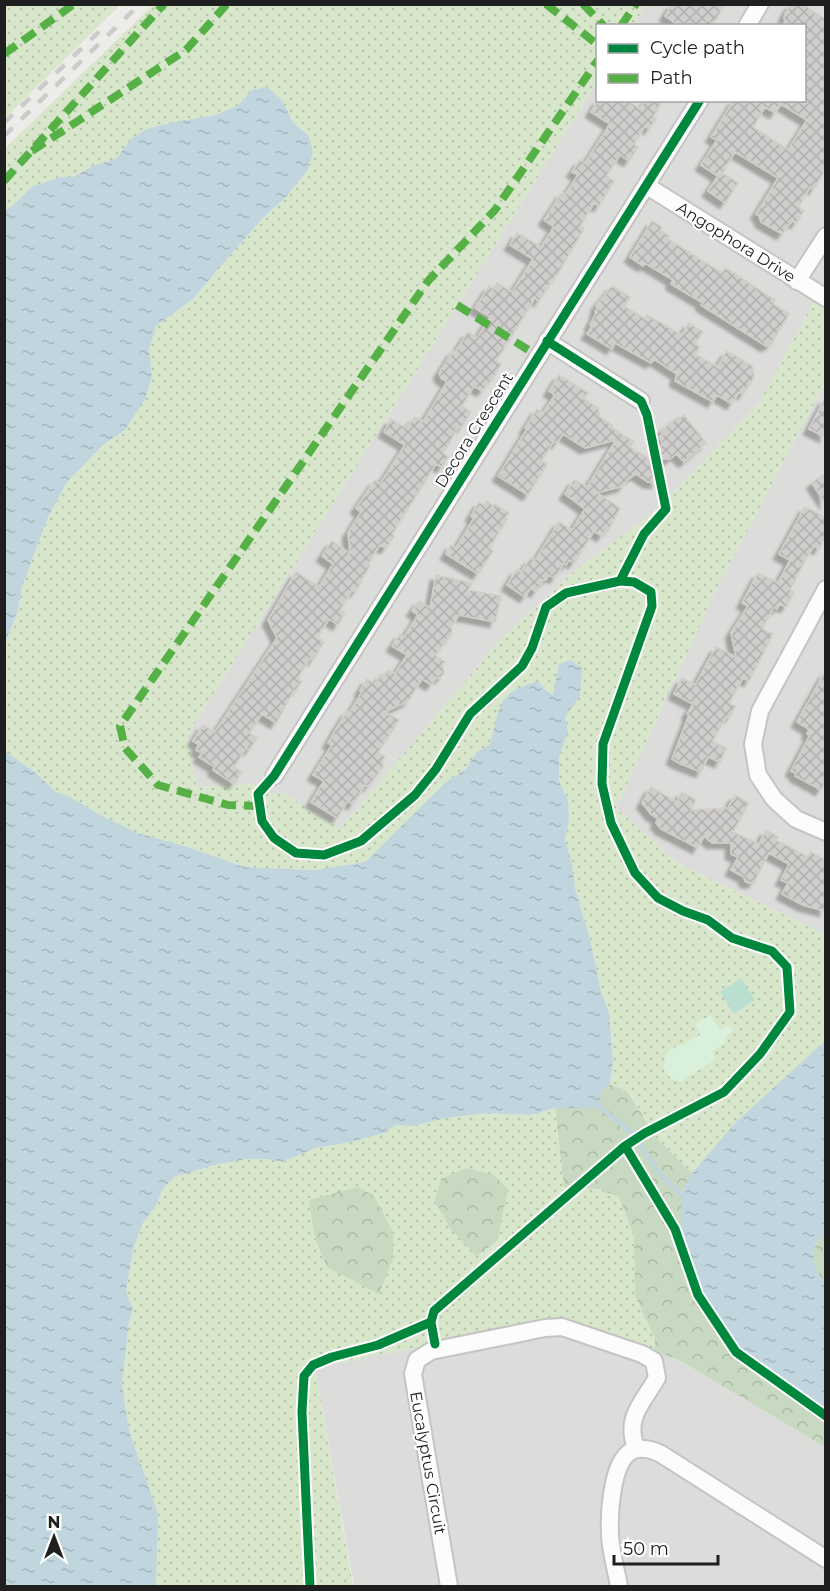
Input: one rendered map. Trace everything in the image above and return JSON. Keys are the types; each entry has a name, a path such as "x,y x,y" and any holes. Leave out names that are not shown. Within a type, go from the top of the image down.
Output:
{"street":[{"path":"748,24 760,4"},
{"name":"Decora Crescent","path":"274,776 699,102"},
{"name":"Angophora Drive","path":"646,186 825,298"},
{"path":"797,281 825,236"},
{"path":"547,341 641,401"},
{"path":"825,589 760,711 753,744 758,775 774,799 796,819 825,832"},
{"name":"Eucalyptus Circuit","path":"449,1587 412,1374 417,1360 431,1351 544,1328 562,1327 642,1354 654,1361 657,1378 632,1419 631,1434 636,1449"},
{"path":"620,1587 610,1537 611,1494 619,1467 626,1454 636,1449 649,1449 661,1454 825,1559"}],"shaded area":[{"path":"646,5 825,5 825,308 814,303 759,403 657,510 576,570 504,636 340,830 284,793 268,793 256,784 197,787 187,736 596,84 596,102 806,102 806,24 634,24"},
{"path":"825,383 825,935 679,864 616,808 715,592"},
{"path":"562,1318 679,1360 825,1447 825,1586 354,1586 315,1368"}],"green space":[{"path":"5,4 120,4 120,5 5,118"},
{"path":"153,5 646,5 634,24 596,24 596,84 187,736 197,787 256,784 268,793 284,793 340,829 504,636 576,570 657,510 759,403 814,302 825,308 825,383 715,592 616,808 679,864 825,935 825,1041 711,1151 692,1173 656,1137 629,1092 610,1084 613,1062 609,1013 601,991 565,840 569,822 568,800 559,781 559,758 568,731 565,717 553,695 542,686 498,713 490,744 477,752 466,769 446,782 365,862 316,870 244,867 185,846 137,833 70,797 56,792 36,773 5,751 5,643 18,611 22,587 48,517 67,482 103,445 125,430 152,376 149,350 156,326 193,299 307,171 309,136 293,122 281,99 245,96 237,106 216,115 146,129 131,139 117,158 93,166 73,177 60,177 33,187 5,210 5,148"},
{"path":"741,978 755,1000 734,1014 720,992"},
{"path":"711,1015 720,1030 728,1025 733,1031 725,1037 727,1041 712,1052 716,1059 681,1082 671,1078 664,1070 666,1055 673,1048 701,1034 695,1024"},
{"path":"610,1084 628,1092 656,1137 692,1173 681,1195 711,1309 736,1346 783,1383 825,1409 825,1447 679,1360 655,1351 655,1339 635,1296 634,1236 619,1197 598,1189 564,1187 555,1108 600,1108 600,1092"},
{"path":"555,1108 564,1187 598,1189 619,1196 634,1236 635,1296 655,1339 655,1351 562,1318 315,1368 353,1586 155,1586 158,1514 129,1430 122,1384 129,1322 133,1309 126,1291 133,1250 143,1223 156,1205 163,1189 174,1177 214,1165 247,1159 283,1162 315,1148 384,1133 394,1125 413,1126 446,1118 490,1113 531,1115"},
{"path":"466,1168 494,1175 508,1189 497,1241 476,1256 450,1228 435,1201 441,1179"},
{"path":"358,1187 374,1196 393,1232 393,1259 379,1294 327,1267 315,1238 309,1200"},
{"path":"825,1235 825,1286 818,1273 814,1252 815,1246"}],"water":[{"path":"267,87 281,99 293,122 309,136 313,153 307,171 193,299 156,326 149,350 152,376 145,399 125,430 103,445 67,482 48,517 22,587 18,611 5,643 5,210 32,187 60,177 73,177 93,166 117,158 131,139 146,129 216,115 237,106 252,90"},
{"path":"571,660 582,668 580,696 565,717 568,731 559,758 559,781 568,800 569,822 565,840 572,864 575,888 590,939 601,991 609,1013 613,1062 610,1084 600,1092 601,1108 555,1108 531,1115 490,1113 446,1118 413,1126 395,1125 384,1133 315,1148 283,1162 247,1159 214,1165 174,1177 163,1189 156,1205 143,1223 133,1250 126,1291 133,1309 129,1322 122,1384 129,1430 158,1514 156,1586 5,1586 5,751 36,773 56,792 70,797 137,833 185,846 244,867 316,870 365,862 446,782 466,769 477,752 490,744 499,710 508,696 515,690 539,681 542,687 553,695 559,664"},
{"path":"825,1041 825,1235 815,1246 814,1259 825,1286 825,1409 783,1383 736,1346 711,1309 695,1280 682,1235 681,1195 692,1173 736,1122"}],"building":[{"path":"672,4 725,4 713,24 707,20 704,24 677,24 665,16"},
{"path":"791,4 802,4 825,19 825,170 814,189 810,187 798,207 804,211 796,223 792,221 782,234 761,222 756,214 778,178 735,152 722,173 738,183 725,203 708,191 718,176 701,165 717,140 711,137 733,102 806,102 806,24 783,24 786,20 784,19","holes":["781,104 807,120 788,150 753,127 765,107 775,113"]},
{"path":"597,102 630,102 640,109 645,102 662,102 653,117 656,119 649,129 645,126 634,144 638,147 629,161 620,155 606,176 614,181 599,206 594,203 580,226 584,229 557,275 539,301 535,298 496,361 501,364 495,375 482,391 474,386 462,406 471,412 462,427 459,426 443,453 448,457 442,467 436,464 392,534 394,536 386,548 380,545 368,564 370,566 360,581 362,582 355,592 352,590 340,610 345,613 338,625 329,619 317,638 324,642 313,660 310,658 297,679 302,681 294,690 276,723 262,714 249,733 257,738 249,750 246,748 234,767 242,772 234,784 213,770 215,767 199,757 202,753 196,750 199,745 193,741 203,725 215,732 277,638 268,620 296,572 319,587 333,564 322,556 332,541 350,553 348,533 361,512 356,508 375,480 380,484 405,445 384,432 391,419 406,428 415,417 423,422 447,382 441,378 439,373 453,351 455,352 468,332 477,338 490,317 475,308 489,286 494,289 497,283 512,292 533,259 510,245 517,233 541,247 554,227 544,220 562,193 565,195 578,175 572,172 580,160 585,163 610,124 591,112"},
{"path":"652,221 662,227 660,230 669,236 668,239 722,273 725,268 735,274 775,300 773,304 789,314 771,344 766,346 671,284 673,280 645,263 643,266 630,257"},
{"path":"612,286 630,297 624,306 645,319 647,315 682,335 689,323 703,332 695,344 700,347 695,354 717,367 727,351 752,366 754,377 743,394 739,392 732,404 717,395 713,402 675,381 677,374 654,359 651,363 615,343 612,349 587,334 592,326 590,325 598,307 596,306"},
{"path":"559,375 588,393 584,399 598,408 600,417 634,442 630,447 654,462 657,483 648,482 636,474 623,486 597,493 620,508 609,529 607,528 602,536 594,531 574,563 569,560 566,565 564,563 555,578 549,575 536,592 531,588 525,597 507,585 516,570 521,572 530,559 536,559 559,522 572,530 585,509 565,494 574,480 587,487 616,440 585,448 563,434 557,443 554,441 541,461 547,464 528,495 498,476 537,409 543,413 555,395 549,391"},
{"path":"825,398 825,437 809,429"},
{"path":"684,415 706,443 684,462 676,454 670,459 659,459 662,442 659,437 663,434 661,431"},
{"path":"825,474 825,503 812,483"},
{"path":"487,501 509,513 489,548 493,551 478,574 446,554 451,545 456,548 474,518 471,516 479,502 484,505"},
{"path":"805,507 825,517 825,537 819,549 814,546 805,560 790,590 794,592 786,607 780,604 777,609 774,607 762,629 773,634 749,681 743,678 729,703 735,706 730,717 727,716 712,742 726,748 720,762 708,757 701,772 679,763 672,759 689,715 687,714 693,704 674,694 682,678 695,685 716,647 736,657 731,633 748,606 742,603 758,573 778,583 790,560 779,554"},
{"path":"436,575 472,583 468,590 501,596 495,622 459,615 451,627 452,633 435,655 445,662 442,665 444,673 431,685 422,679 408,701 385,712 399,720 378,752 385,757 382,761 383,767 368,786 365,785 353,804 348,801 337,818 311,802 324,781 313,775 332,745 328,743 347,711 349,713 362,692 360,691 367,679 375,684 388,670 395,674 407,655 392,646 400,634 404,637 418,615 412,611 419,601 430,608"},
{"path":"825,672 825,782 821,790 795,776 796,773 791,771 810,735 807,734 809,729 797,722"},
{"path":"651,787 677,802 682,792 696,800 691,810 728,808 735,795 749,803 733,832 759,844 766,830 778,837 776,840 808,857 811,852 825,860 825,911 803,905 782,894 788,883 781,880 789,864 769,853 754,882 749,883 744,877 731,870 738,857 731,854 731,843 712,843 704,836 698,848 661,829 656,823 658,819 642,803"}],"waterway":[{"path":"601,1108 631,1132 658,1171 681,1195"}],"railway":[{"path":"4,136 140,4"},
{"path":"4,123 108,23"}],"marked path":[{"path":"4,54 74,4"},
{"path":"4,181 164,4"},
{"path":"32,151 186,50 227,4"},
{"path":"546,4 596,43"},
{"path":"583,4 602,24"},
{"path":"622,24 636,4"},
{"path":"259,806 228,805 158,785 125,748 120,726 428,281 495,210 596,63"},
{"path":"457,305 538,356"}],"cycle path":[{"path":"435,1344 431,1322 434,1311 625,1146 645,1133 724,1092 760,1054 790,1012 787,967 772,951 732,938 708,920 683,911 658,898 635,873 611,823 602,784 603,744 652,606 651,592 634,582 620,581 566,593 546,607 532,648 522,666 470,714 436,769 415,795 361,841 324,855 296,853 274,838 262,821 258,794 274,776 699,102"},
{"path":"547,341 641,401 647,415 666,509 644,534 620,581"},
{"path":"625,1146 675,1229 698,1295 736,1352 826,1416"},
{"path":"310,1586 302,1412 304,1376 313,1365 332,1357 378,1345 431,1322"}]}
